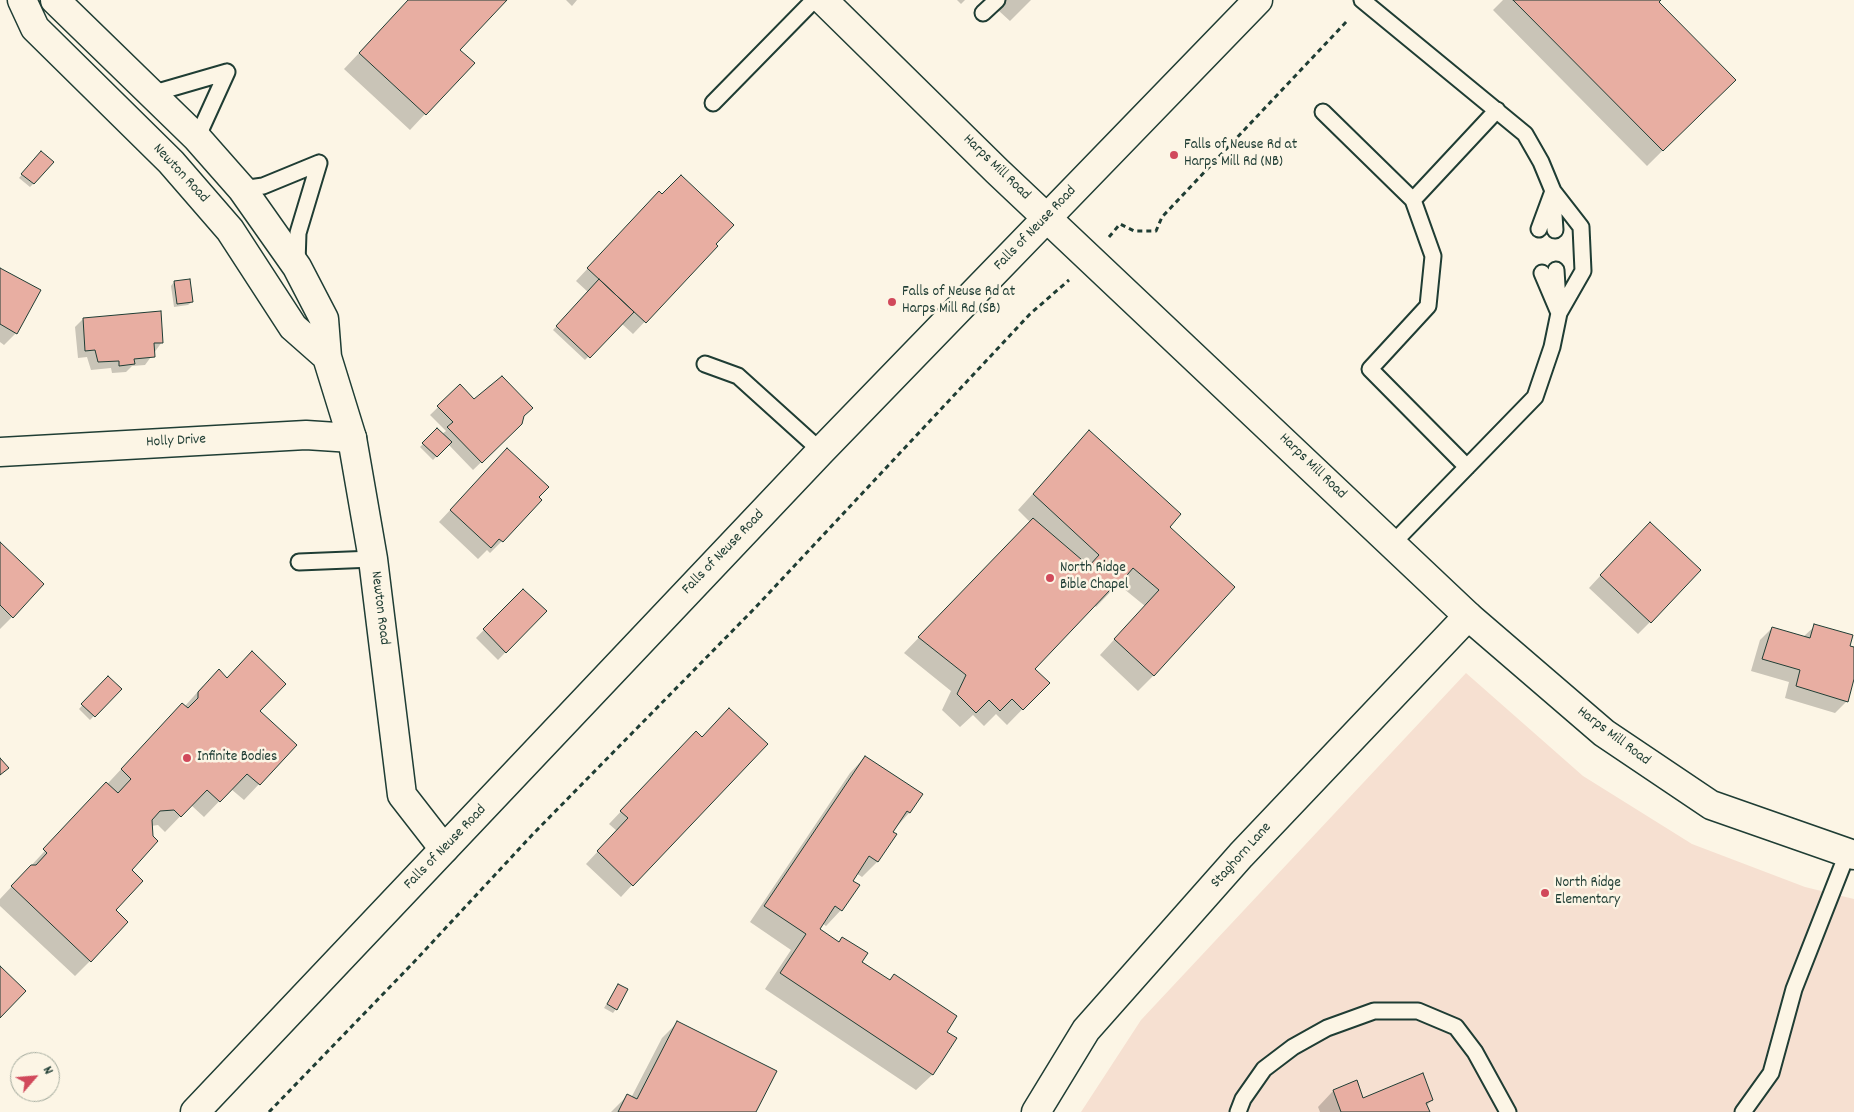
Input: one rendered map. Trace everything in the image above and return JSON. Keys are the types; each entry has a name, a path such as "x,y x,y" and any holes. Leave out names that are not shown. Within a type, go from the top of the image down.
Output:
{"street":[{"name":"Newton Road","path":"22,0 35,28 171,162 230,230 293,328 327,356"},
{"name":"Newton Road","path":"55,0 197,138 242,189 297,267 324,319 327,356 352,438 373,559 402,795 444,849"},
{"name":"Harps Mill Road","path":"823,0 997,171 1048,217 1468,616 1604,733 1711,805 1850,854"},
{"name":"Falls of Neuse Road","path":"195,1112 821,451 1258,0"},
{"name":"Holly Drive","path":"0,452 310,434 352,438"},
{"name":"Staghorn Lane","path":"1036,1112 1086,1030 1241,855 1468,616"}],"lane":[{"path":"713,103 814,0"},
{"path":"983,13 997,0"},
{"path":"1362,0 1525,134 1541,162 1553,191 1581,227 1583,271 1559,313 1552,347 1535,397 1392,544"},
{"path":"151,94 227,72 197,138"},
{"path":"1414,200 1497,110"},
{"path":"1323,112 1414,200 1434,256 1428,306 1370,369 1467,467"},
{"path":"242,189 263,186 318,163 298,233 297,267"},
{"path":"1540,229 1553,191"},
{"path":"1553,191 1555,230"},
{"path":"1549,272 1559,313"},
{"path":"705,364 738,376 821,451"},
{"path":"299,562 373,559"},
{"path":"1743,1112 1771,1073 1794,989 1850,854"},
{"path":"1238,1112 1243,1099 1264,1069 1293,1047 1327,1028 1374,1011 1418,1011 1456,1027 1475,1052 1508,1112"}],"path":[{"path":"1120,224 1134,231 1156,231 1162,217 1348,20"},
{"path":"269,1112 414,962 533,834 754,609 1030,314 1063,287"}],"shaded area":[{"name":"North Ridge Elementary","path":"1466,673 1583,776 1692,844 1805,887 1854,899 1854,1112 1081,1112 1141,1020"}],"building":[{"path":"408,0 507,0 460,50 475,63 426,115 359,53"},
{"path":"1513,0 1661,0 1659,2 1736,80 1663,151"},
{"path":"41,151 54,162 34,184 21,174"},
{"path":"681,175 734,225 716,244 718,246 646,323 587,268 659,191 662,194"},
{"path":"0,268 41,290 17,334 0,324"},
{"path":"190,279 193,302 177,304 174,281"},
{"path":"599,279 634,312 590,358 556,326"},
{"path":"161,311 163,343 154,343 155,357 134,359 135,364 119,366 119,361 98,362 95,350 85,351 83,318"},
{"path":"502,376 533,408 524,416 522,424 482,463 447,427 453,422 437,406 460,384 474,399"},
{"path":"437,428 452,442 437,457 422,443"},
{"name":"North Ridge Bible Chapel","path":"1089,430 1181,514 1170,527 1235,587 1154,676 1114,639 1159,590 1133,568 1112,593 1110,590 1035,669 1050,683 1023,710 1012,699 1000,711 989,700 976,713 957,694 966,675 918,637 1033,518 1089,566 1099,555 1033,494"},
{"path":"507,448 549,487 539,497 542,500 503,542 499,539 491,548 450,510"},
{"path":"1650,522 1701,570 1651,623 1600,575"},
{"path":"0,542 44,584 13,618 0,605"},
{"path":"523,589 547,611 506,653 483,629"},
{"path":"1814,624 1853,635 1850,646 1854,647 1854,679 1848,702 1796,686 1800,670 1762,659 1772,627 1810,638"},
{"path":"252,651 286,684 260,711 297,745 260,785 247,774 220,802 207,790 181,817 174,810 160,811 152,820 153,836 158,841 132,870 143,881 116,910 128,922 91,962 11,886 31,865 36,865 47,853 43,849 106,782 118,793 131,779 121,769 182,703 188,708 198,698 198,692 219,669 227,678"},
{"path":"108,676 122,689 95,717 81,704"},
{"path":"729,708 768,744 633,886 597,851 628,818 620,811 696,731 702,737"},
{"path":"865,756 923,794 910,813 907,811 893,832 897,834 878,862 869,856 853,881 860,885 842,911 835,906 820,929 839,942 842,937 868,953 862,962 890,980 894,974 957,1016 947,1032 957,1038 933,1075 780,973 806,934 764,906"},
{"path":"0,758 9,768 0,775"},
{"path":"0,966 26,991 0,1018"},
{"path":"618,984 628,989 617,1010 607,1004"},
{"path":"677,1021 777,1071 756,1112 618,1112 627,1094 637,1099"},
{"path":"1423,1073 1433,1100 1426,1103 1430,1112 1341,1112 1333,1090 1357,1080 1363,1098"}],"place":[{"name":"Falls of Neuse Rd at Harps Mill Rd (NB)","path":"1174,155"},
{"name":"Falls of Neuse Rd at Harps Mill Rd (SB)","path":"892,302"},
{"name":"North Ridge Bible Chapel","path":"1050,578"},
{"name":"Infinite Bodies","path":"187,758"},
{"name":"North Ridge Elementary","path":"1545,893"}]}
